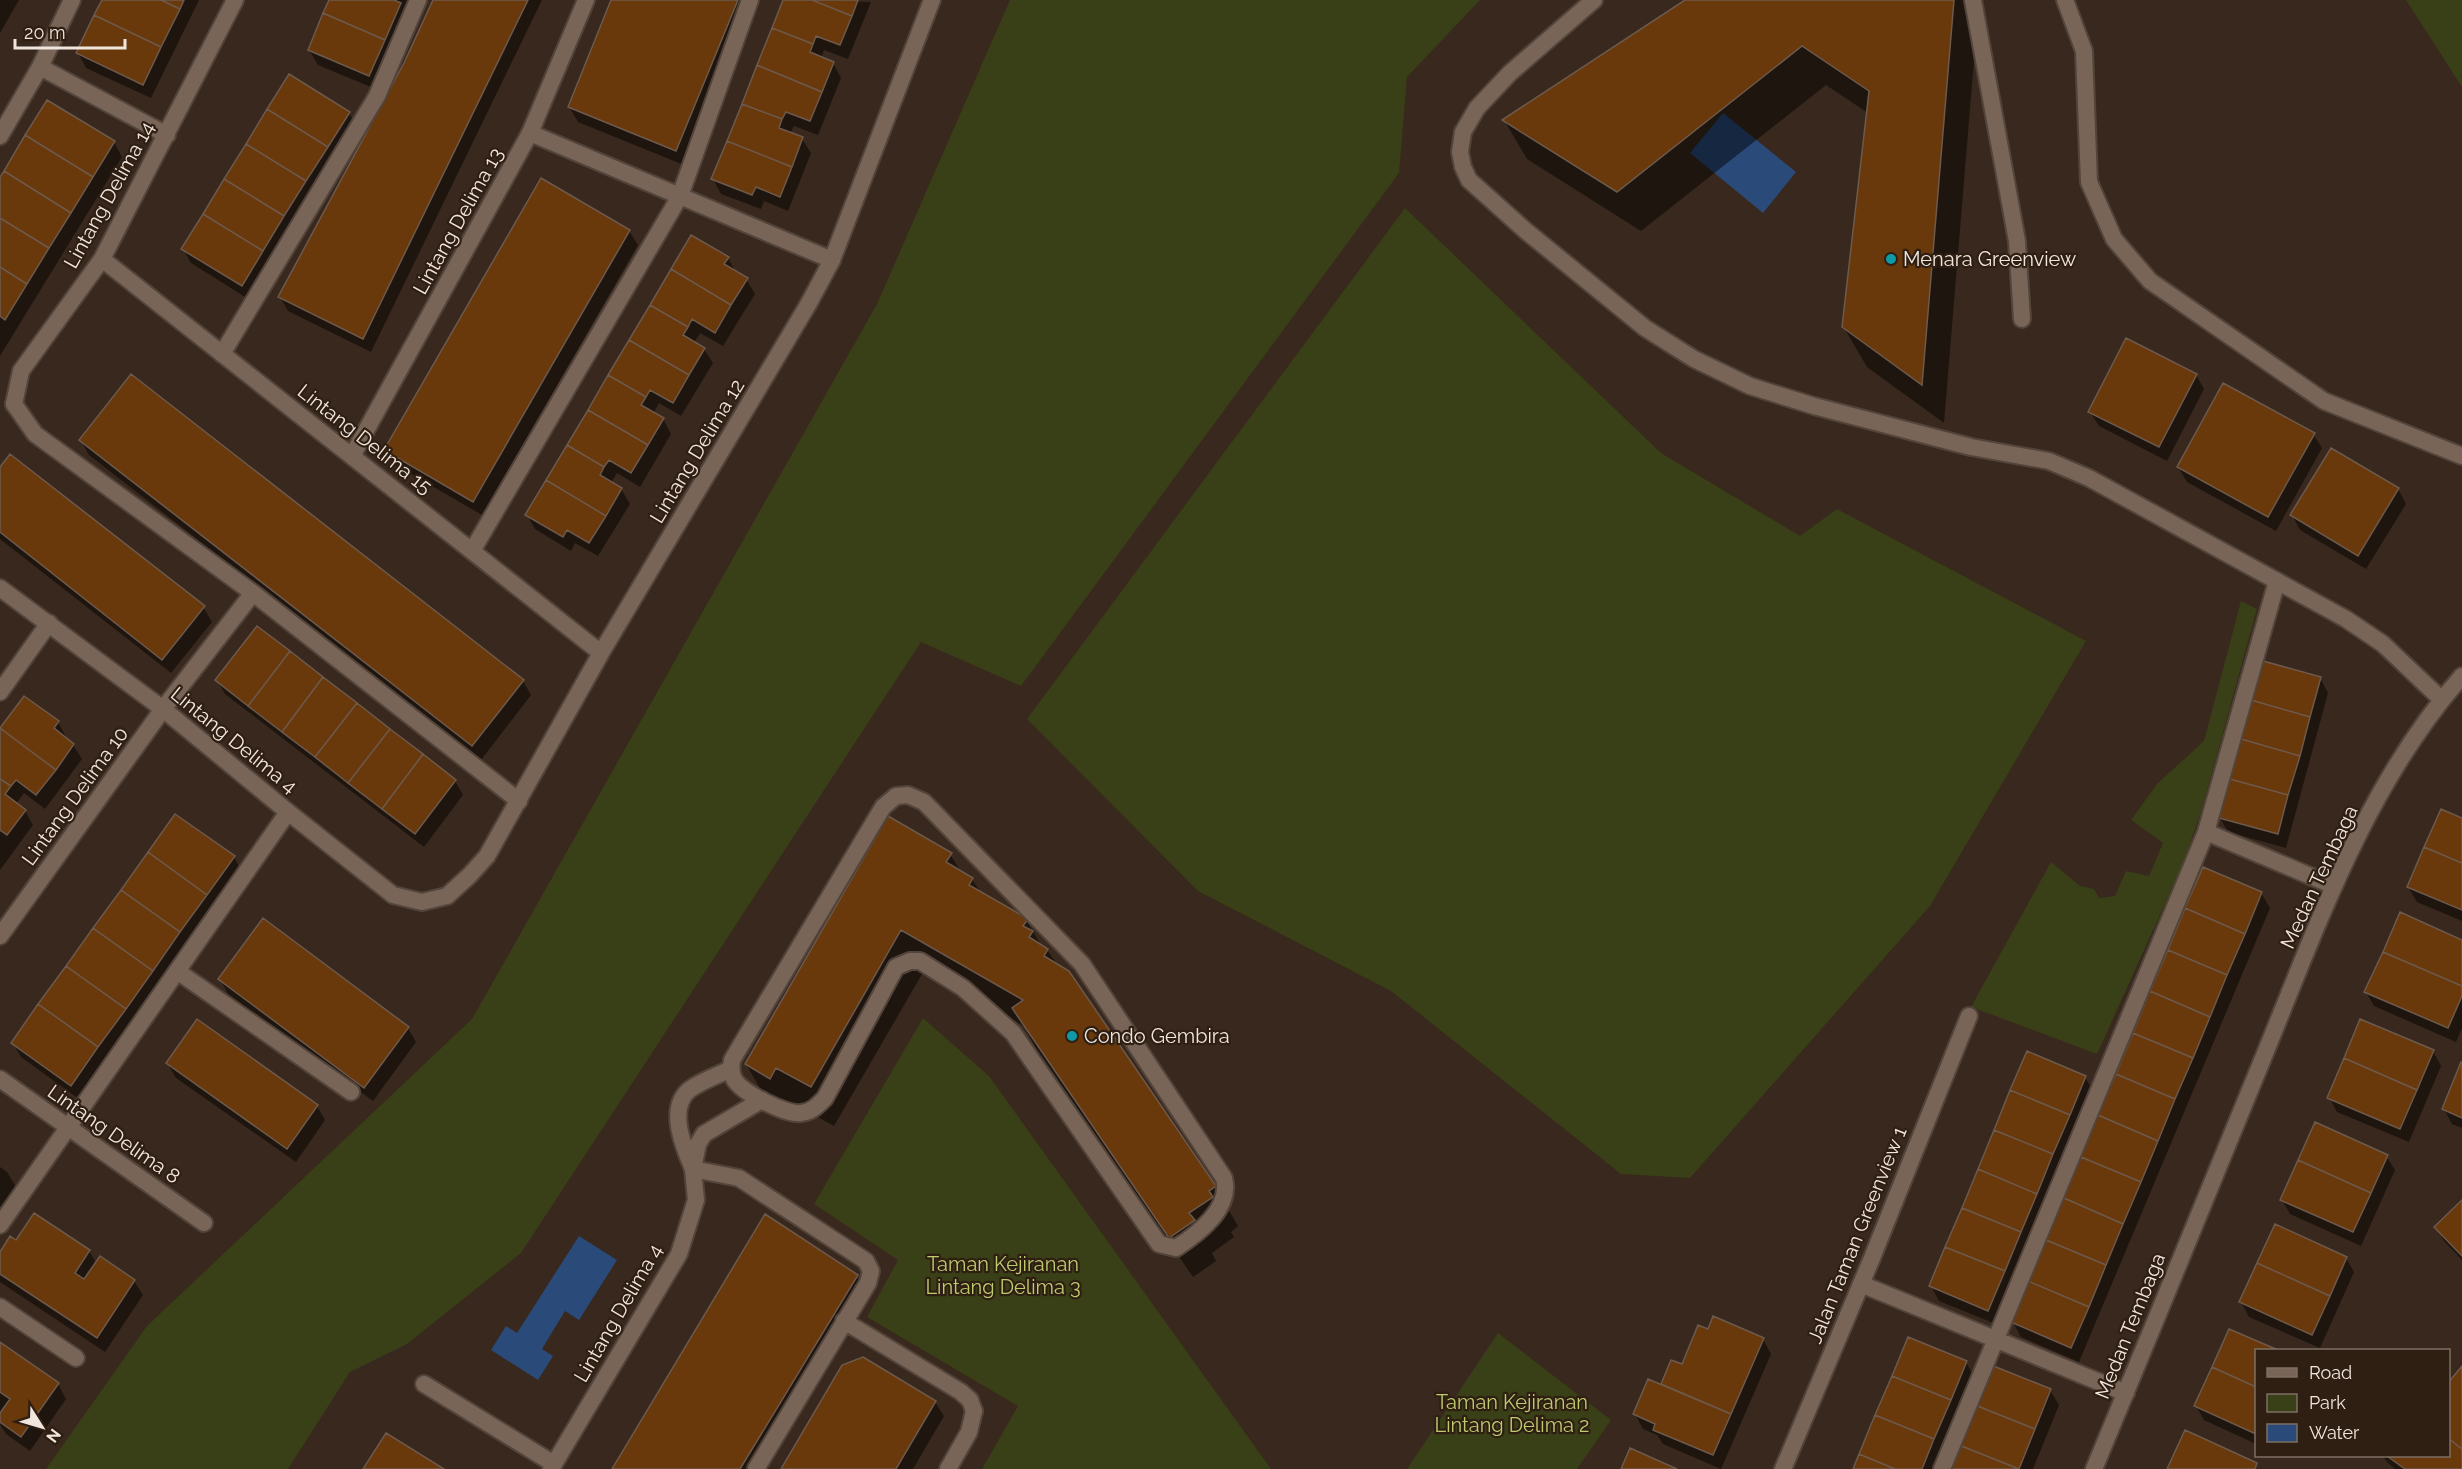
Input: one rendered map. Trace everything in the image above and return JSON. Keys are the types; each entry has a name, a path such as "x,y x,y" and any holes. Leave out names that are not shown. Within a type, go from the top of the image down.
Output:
{"street":[{"path":"0,136 40,67 72,0"},
{"name":"Lintang Delima 14","path":"235,0 102,259 21,371 14,404 35,434 253,593"},
{"path":"222,354 377,96 418,0"},
{"name":"Lintang Delima 13","path":"352,456 530,133 585,0"},
{"path":"472,551 680,196 750,0"},
{"name":"Lintang Delima 12","path":"447,896 487,856 601,653 809,303 832,260 932,0"},
{"path":"1594,0 1510,73 1477,108 1462,132 1460,152 1469,180 1526,231 1645,328 1694,359 1750,386 1814,406 1971,447 2049,461 2089,478 2346,619 2383,644 2441,699"},
{"path":"1972,0 2017,240 2022,319"},
{"path":"2065,0 2084,51 2089,182 2114,239 2150,281 2324,401 2462,456"},
{"path":"40,67 167,135"},
{"path":"530,133 832,260"},
{"name":"Lintang Delima 15","path":"102,259 601,653"},
{"path":"1942,1469 2206,831 2277,581"},
{"name":"Lintang Delima 4","path":"0,588 163,709 288,812 393,894 422,902 447,896"},
{"path":"253,593 519,801"},
{"name":"Lintang Delima 10","path":"0,936 163,709 253,593"},
{"path":"0,692 49,623"},
{"name":"Medan Tembaga","path":"2094,1469 2334,886 2401,757 2441,699 2462,675"},
{"path":"908,795 924,802 1082,964 1224,1178 1227,1190 1224,1203 1192,1237 1176,1248 1159,1244 1013,1033 963,988 921,962 910,961 896,967 825,1098 813,1110 800,1114 785,1111 762,1100 740,1086 733,1078 731,1069 732,1060 883,807 896,796 908,795"},
{"path":"0,1226 288,812"},
{"path":"2206,831 2334,886"},
{"path":"177,971 351,1092"},
{"name":"Jalan Taman Greenview 1","path":"1782,1469 1861,1284 1970,1016"},
{"path":"693,1169 678,1118 682,1100 688,1091 731,1069"},
{"name":"Lintang Delima 8","path":"0,1079 204,1223"},
{"path":"693,1169 698,1144 704,1134 762,1100"},
{"path":"693,1169 739,1178 866,1261 871,1271 868,1283 756,1469"},
{"name":"Lintang Delima 4","path":"552,1466 679,1254 696,1200 693,1169"},
{"path":"1861,1284 2126,1393"},
{"path":"0,1307 76,1358"},
{"path":"844,1322 961,1392 970,1400 974,1411 969,1432 948,1469"},
{"path":"424,1384 552,1466"}],"green space":[{"path":"1010,0 1480,0 1407,77 1399,173 1021,686 921,642 521,1253 407,1344 350,1372 288,1469 46,1469 147,1326 472,1019 877,304"},
{"path":"2406,0 2462,0 2462,87"},
{"path":"1405,208 1661,453 1800,536 1837,509 2086,641 1930,906 1690,1178 1621,1174 1391,991 1198,891 1027,719"},
{"path":"2241,601 2257,609 2202,809 2183,864 2097,1054 1971,1007 2051,862 2080,886 2094,889 2099,898 2115,896 2126,871 2149,876 2163,843 2131,820 2157,784 2204,741"},
{"name":"Taman Kejiranan Lintang Delima 3","path":"923,1018 989,1076 1271,1469 982,1469 1018,1406 867,1317 898,1260 814,1204"},
{"name":"Taman Kejiranan Lintang Delima 2","path":"1498,1333 1611,1420 1577,1469 1407,1469"}],"water":[{"path":"1723,113 1796,172 1763,213 1690,153"},
{"path":"579,1236 617,1260 579,1320 565,1311 542,1349 553,1356 538,1380 491,1350 506,1326 517,1333"}],"building":[{"path":"102,0 161,0 180,9 161,47 94,15"},
{"path":"161,0 184,0 180,9"},
{"path":"329,0 394,0 401,3 385,40 323,13"},
{"path":"433,0 528,0 363,339 278,297 404,63"},
{"path":"611,0 738,0 676,151 568,107"},
{"path":"783,0 812,0 852,16 840,45 816,36 813,44 772,28"},
{"path":"812,0 858,0 852,16"},
{"name":"Menara Greenview","path":"1685,0 1954,0 1922,385 1842,327 1869,91 1802,46 1617,192 1502,120"},
{"path":"323,13 385,40 369,76 308,50"},
{"path":"94,15 161,47 143,85 76,53"},
{"path":"772,28 813,44 810,52 834,62 822,92 757,65"},
{"path":"757,65 822,92 810,121 786,112 782,119 742,104"},
{"path":"289,74 350,112 328,147 267,109"},
{"path":"47,100 115,141 93,177 25,135"},
{"path":"742,104 782,119 779,128 803,137 792,167 727,141"},
{"path":"267,109 328,147 306,181 246,144"},
{"path":"25,135 93,177 71,213 4,171"},
{"path":"727,141 792,167 780,197 756,187 752,195 711,179"},
{"path":"246,144 306,181 284,216 224,179"},
{"path":"4,171 71,213 49,248 0,218 0,177"},
{"path":"541,178 630,230 473,502 384,450"},
{"path":"224,179 284,216 263,251 203,214"},
{"path":"203,214 263,251 242,286 181,249"},
{"path":"0,218 49,248 27,284 0,267"},
{"path":"691,235 729,257 724,264 748,278 731,305 671,269"},
{"path":"0,267 27,284 5,320 0,316"},
{"path":"671,269 731,305 715,333 692,319 688,327 650,305"},
{"path":"650,305 688,327 683,335 705,348 689,375 629,340"},
{"path":"2126,338 2197,374 2159,447 2088,412"},
{"path":"629,340 689,375 673,403 650,390 646,397 608,375"},
{"path":"131,374 524,680 472,746 79,440"},
{"path":"608,375 646,397 641,405 664,418 648,445 588,410"},
{"path":"2223,383 2315,433 2268,517 2177,467"},
{"path":"588,410 648,445 631,473 609,460 604,467 567,445"},
{"path":"567,445 604,467 600,475 622,488 606,516 546,480"},
{"path":"2331,448 2399,488 2358,556 2290,515"},
{"path":"10,454 205,606 162,660 0,532 0,467"},
{"path":"546,480 606,516 589,543 567,530 563,537 525,515"},
{"path":"257,626 290,651 248,706 215,680"},
{"path":"290,651 323,677 282,732 248,706"},
{"path":"2263,661 2321,677 2310,717 2251,700"},
{"path":"323,677 357,703 315,757 282,732"},
{"path":"24,696 59,721 54,728 74,744 56,770 0,728"},
{"path":"2251,700 2310,717 2300,756 2241,739"},
{"path":"357,703 390,729 348,783 315,757"},
{"path":"0,728 56,770 36,795 16,780 11,786 0,779"},
{"path":"390,729 423,754 382,809 348,783"},
{"path":"2241,739 2300,756 2288,795 2230,779"},
{"path":"423,754 456,780 415,834 382,809"},
{"path":"0,779 11,786 5,794 26,810 7,835 0,830"},
{"path":"2230,779 2288,795 2278,834 2219,818"},
{"path":"2441,809 2462,818 2462,863 2424,847"},
{"path":"175,814 235,856 207,895 148,852"},
{"name":"Condo Gembira","path":"888,816 952,853 946,862 973,878 969,885 1028,919 1023,926 1033,931 1029,937 1048,949 1044,956 1069,971 1216,1186 1209,1191 1213,1197 1189,1213 1195,1220 1169,1238 1012,1008 1023,1000 901,930 811,1087 776,1068 770,1079 745,1064"},
{"path":"2424,847 2462,863 2462,910 2407,887"},
{"path":"148,852 207,895 180,932 121,890"},
{"path":"2203,867 2262,892 2245,934 2185,908"},
{"path":"121,890 180,932 153,971 93,928"},
{"path":"2185,908 2245,934 2227,975 2168,950"},
{"path":"2400,912 2462,940 2462,986 2383,952"},
{"path":"263,918 409,1027 364,1088 218,979"},
{"path":"93,928 153,971 126,1009 66,966"},
{"path":"2168,950 2227,975 2210,1017 2150,991"},
{"path":"2383,952 2462,986 2462,996 2448,1028 2364,992"},
{"path":"66,966 126,1009 98,1047 38,1004"},
{"path":"2150,991 2210,1017 2193,1058 2133,1033"},
{"path":"38,1004 98,1047 71,1086 11,1043"},
{"path":"197,1019 318,1105 287,1149 166,1063"},
{"path":"2360,1019 2434,1050 2417,1090 2344,1058"},
{"path":"2133,1033 2193,1058 2175,1099 2116,1074"},
{"path":"2027,1051 2086,1076 2070,1115 2010,1090"},
{"path":"2344,1058 2417,1090 2400,1129 2327,1098"},
{"path":"2462,1062 2462,1118 2442,1109"},
{"path":"2116,1074 2175,1099 2158,1141 2098,1115"},
{"path":"2010,1090 2070,1115 2053,1154 1994,1130"},
{"path":"2098,1115 2158,1141 2141,1182 2081,1157"},
{"path":"2315,1122 2388,1155 2371,1193 2298,1160"},
{"path":"1994,1130 2053,1154 2037,1194 1978,1169"},
{"path":"2081,1157 2141,1182 2123,1224 2064,1198"},
{"path":"2298,1160 2371,1193 2353,1232 2280,1200"},
{"path":"1978,1169 2037,1194 2021,1232 1962,1208"},
{"path":"2064,1198 2123,1224 2106,1265 2046,1240"},
{"path":"2462,1200 2462,1256 2434,1227"},
{"path":"1962,1208 2021,1232 2005,1271 1945,1247"},
{"path":"34,1213 90,1250 75,1273 84,1279 100,1256 135,1280 97,1338 0,1274 0,1252 10,1236 16,1240"},
{"path":"765,1214 858,1275 740,1469 612,1469"},
{"path":"2275,1224 2347,1257 2330,1296 2257,1263"},
{"path":"2046,1240 2106,1265 2089,1307 2028,1281"},
{"path":"1945,1247 2005,1271 1988,1311 1929,1286"},
{"path":"2257,1263 2330,1296 2312,1335 2239,1302"},
{"path":"2028,1281 2089,1307 2071,1348 2011,1322"},
{"path":"1713,1316 1764,1338 1731,1414 1661,1384 1671,1360 1682,1364 1698,1325 1708,1329"},
{"path":"2229,1329 2276,1349 2255,1349 2255,1387 2212,1367"},
{"path":"1908,1337 1967,1361 1951,1400 1892,1376"},
{"path":"0,1342 59,1383 21,1437 0,1422 0,1413 10,1399 0,1392"},
{"path":"863,1357 936,1401 896,1469 781,1469 842,1365"},
{"path":"1991,1365 2051,1389 2035,1429 1975,1405"},
{"path":"2462,1366 2462,1449 2450,1440 2450,1381"},
{"path":"2212,1367 2255,1387 2255,1434 2194,1406"},
{"path":"1892,1376 1951,1400 1934,1439 1875,1415"},
{"path":"1648,1379 1731,1414 1713,1455 1653,1430 1655,1424 1633,1414"},
{"path":"1975,1405 2035,1429 2019,1469 1959,1445"},
{"path":"1875,1415 1934,1439 1922,1469 1895,1469 1859,1454"},
{"path":"2185,1430 2257,1463 2255,1469 2167,1469"},
{"path":"386,1433 444,1469 363,1469"},
{"path":"2450,1440 2462,1449 2462,1469 2405,1469 2388,1457 2450,1457"},
{"path":"1959,1445 2019,1469 1949,1469"},
{"path":"1630,1448 1677,1469 1621,1469"},
{"path":"1859,1454 1895,1469 1853,1469"}],"place":[{"name":"Menara Greenview","path":"1891,259"},
{"name":"Condo Gembira","path":"1072,1036"}]}
